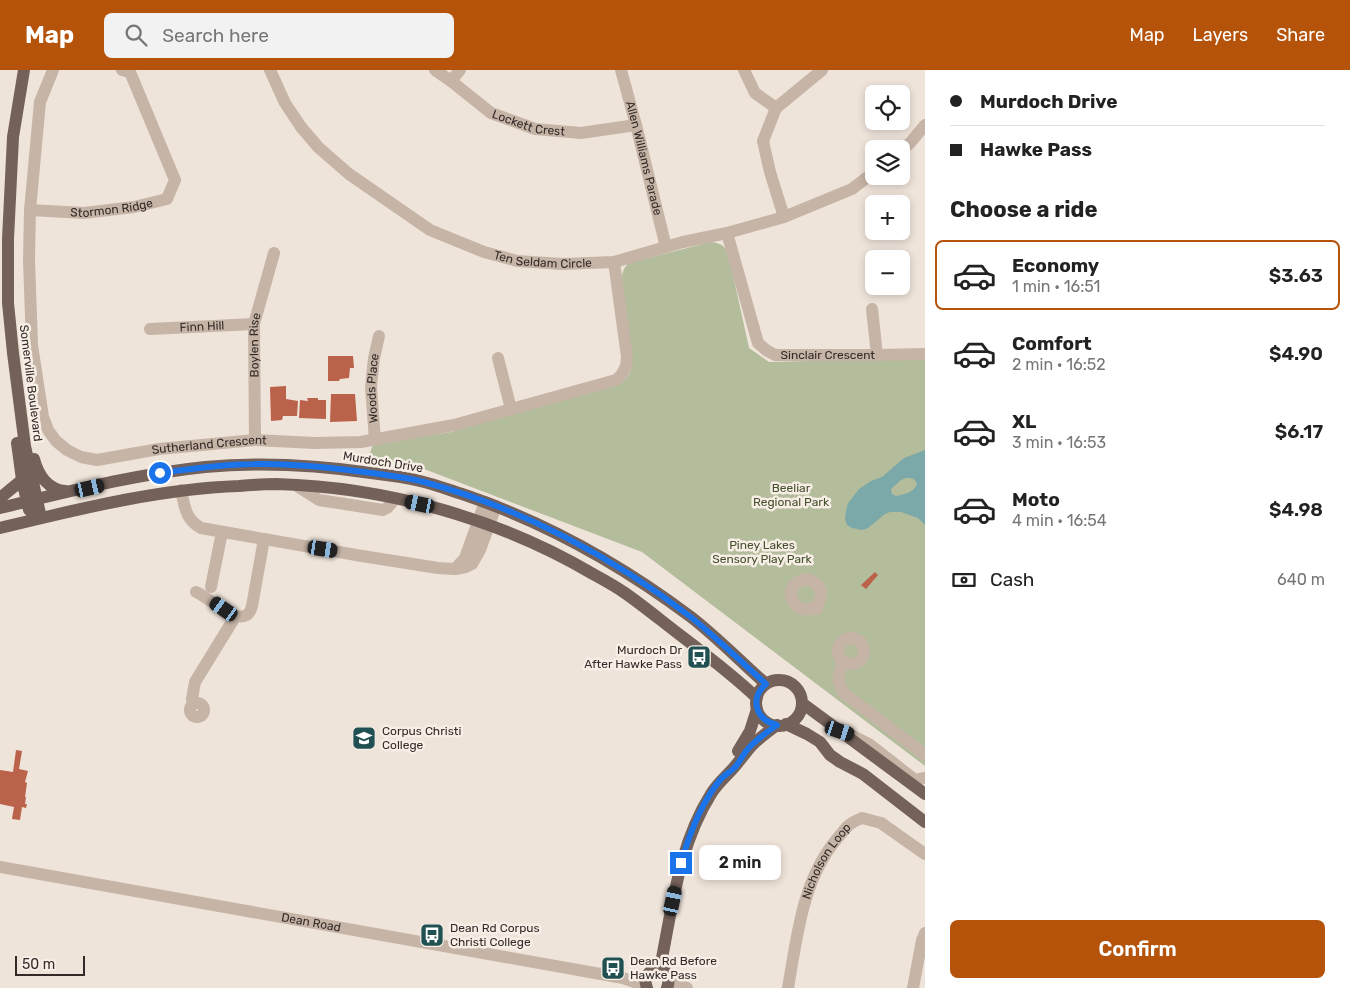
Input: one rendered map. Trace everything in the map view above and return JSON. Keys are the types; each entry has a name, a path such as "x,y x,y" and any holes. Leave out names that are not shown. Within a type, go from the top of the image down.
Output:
{"main road":[{"name":"Somerville Boulevard","path":"16,70 5,152 2,314 5,354 22,480 32,500"},
{"name":"Somerville Boulevard","path":"24,70 13,137 3,245 13,353 36,519"},
{"path":"22,421 36,467 45,482 59,491 74,491"},
{"name":"Murdoch Drive","path":"0,508 121,480 204,467 284,464 342,468 412,479 491,504 555,532 592,551 645,585 704,628 766,684"},
{"path":"0,498 22,480"},
{"path":"0,528 147,495 227,486 275,484 340,489 435,507 537,544 580,566 624,592 738,680 757,704 760,715 770,724 781,725 807,734 820,742 830,756 863,774 925,822"},
{"path":"648,980 662,958 681,863 699,816 711,793 735,767 748,749 757,740 795,718 801,709 802,703 799,691 790,682 778,680 766,684 759,691 750,731 730,762 722,779"},
{"path":"802,703 923,793 908,808"},
{"path":"662,958 667,980"},
{"path":"648,980 659,970 667,980"}],"street":[{"name":"Sutherland Crescent","path":"53,70 40,102 30,210 29,260 32,344 43,418 48,430 56,441 67,450 81,457 98,460 160,449 255,440 315,443 375,440 454,425 616,380 623,374 627,366 627,357 614,262"},
{"name":"Stormon Ridge","path":"30,210 84,214 167,200 175,180 130,72 122,70"},
{"name":"Ten Seldam Circle","path":"270,70 285,103 301,126 318,146 349,174 430,230 484,252 517,261 562,264 614,262 683,242 727,233 784,217 852,189 865,179"},
{"name":"Lockett Crest","path":"435,70 491,112 535,129 581,133 636,124"},
{"path":"451,81 460,70"},
{"name":"Allen Williams Parade","path":"621,70 666,247"},
{"path":"744,70 755,93 776,108"},
{"path":"784,217 770,172 763,141 776,108 822,70"},
{"path":"910,143 925,125"},
{"name":"Sinclair Crescent","path":"727,233 758,343 766,350 775,354 925,354"},
{"name":"Boylen Rise","path":"255,440 254,324 274,253"},
{"path":"872,309 877,355"},
{"name":"Finn Hill","path":"150,329 254,324"},
{"name":"Woods Place","path":"375,440 371,388 374,358 379,336"},
{"path":"498,358 511,409"},
{"path":"181,490 185,508 193,524 201,528 438,568 455,569 472,564 480,550 484,524 491,504"},
{"path":"211,587 222,532"},
{"path":"196,592 235,617 242,618 248,616 264,539"},
{"path":"193,704 195,682 235,617"},
{"path":"843,662 838,684 844,693 925,755"},
{"path":"840,731 869,744 915,780 925,778"},
{"name":"Nicholson Loop","path":"788,988 802,913 811,884 826,852 850,823 862,818 881,823 925,854"},
{"name":"Dean Road","path":"0,867 623,978 648,980"},
{"path":"913,988 925,932"},
{"path":"667,980 687,988"}],"green space":[{"name":"Beeliar Regional Park","path":"711,242 721,245 728,252 749,348 769,362 925,358 925,766 642,552 424,469 367,462 373,444 451,432 615,384 625,379 629,375 632,364 621,278 624,269 628,263"}],"water":[{"path":"925,450 925,525 918,518 901,512 890,512 868,528 862,530 847,525 845,518 847,506 859,489 871,481 882,477 904,458","holes":["906,478 913,479 917,484 908,493 896,496 892,494 891,489"]}],"building":[{"path":"328,356 353,356 354,368 350,368 349,378 340,379 339,381 328,381"},
{"path":"286,386 286,399 298,401 297,416 283,416 282,420 271,421 270,387"},
{"path":"331,394 355,394 357,421 330,422"},
{"path":"307,398 326,400 326,419 299,418 300,400 308,401"},
{"path":"875,572 878,575 866,589 861,585"},
{"path":"16,750 22,751 19,769 28,771 25,782 27,783 25,804 27,804 26,808 22,807 20,820 12,819 14,807 0,804 0,770 13,772"}],"place":[{"name":"Murdoch Dr After Hawke Pass","path":"699,657"},
{"name":"Corpus Christi College","path":"364,738"},
{"name":"Dean Rd Corpus Christi College","path":"432,935"},
{"name":"Dean Rd Before Hawke Pass","path":"613,968"}],"route":[{"path":"160,473 204,467 284,464 342,468 423,482 485,502 555,532 592,551 690,617 726,646 766,684 759,691 756,704 757,709 765,720 770,724 777,725 748,749 735,767 711,793 688,841 681,863"}],"park label":[{"name":"Piney Lakes Sensory Play Park","path":"762,552"}]}
